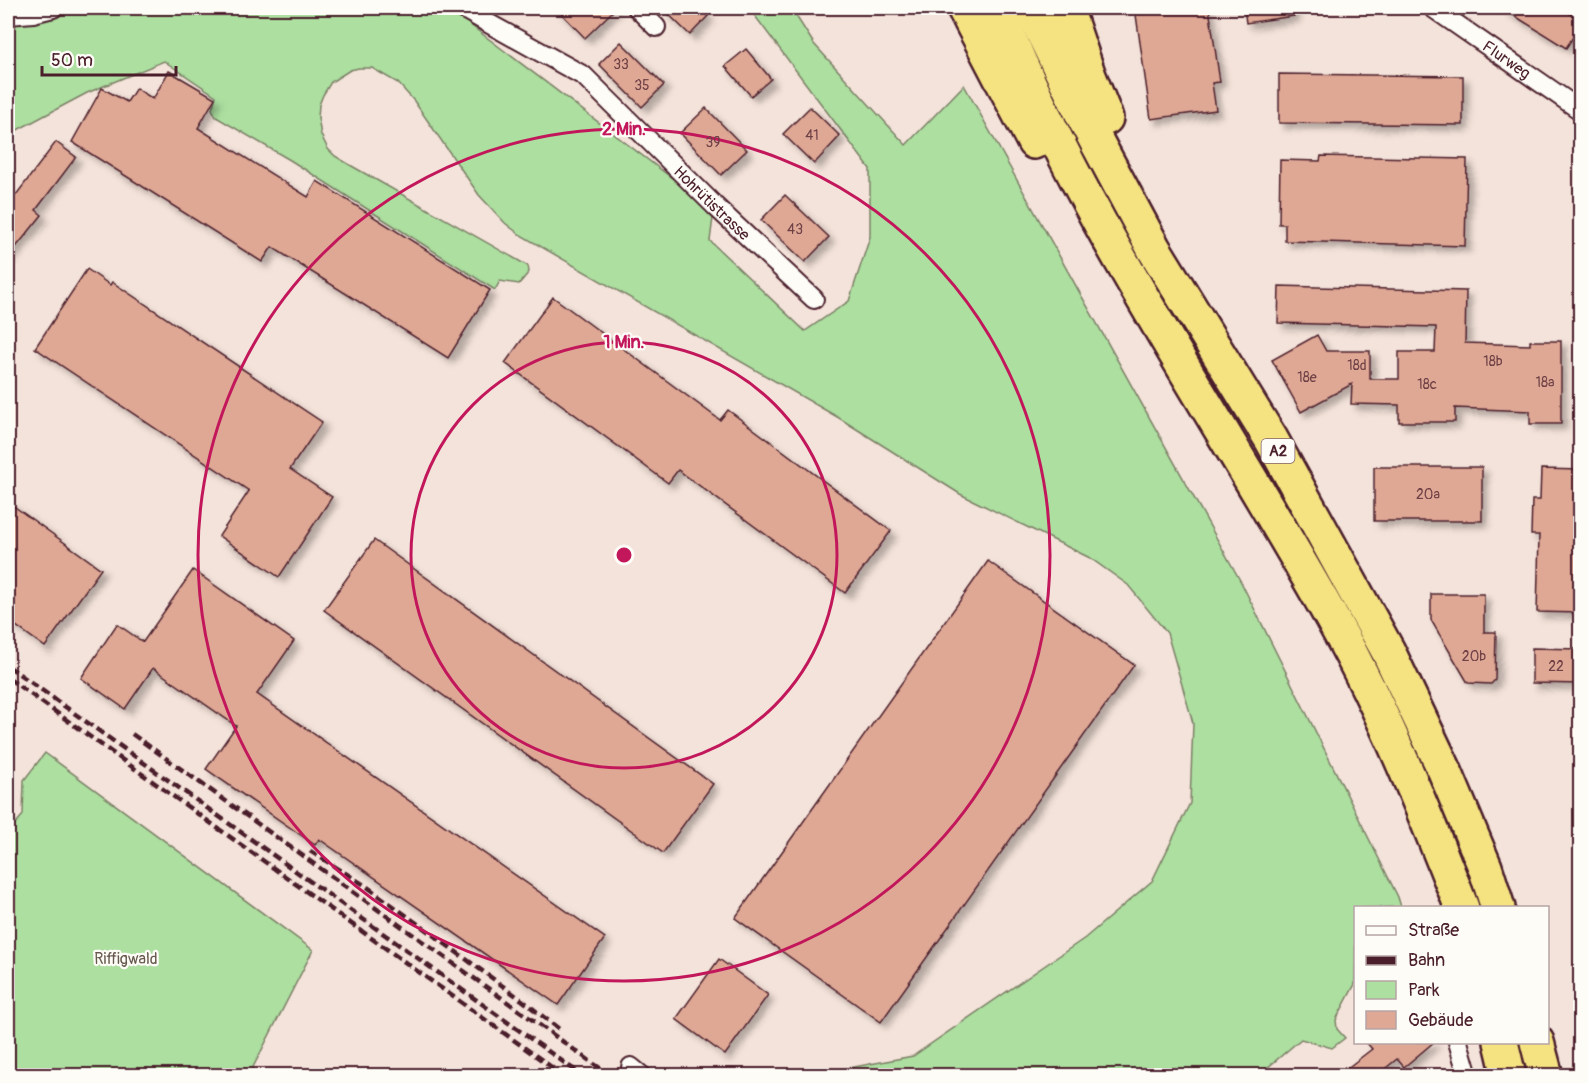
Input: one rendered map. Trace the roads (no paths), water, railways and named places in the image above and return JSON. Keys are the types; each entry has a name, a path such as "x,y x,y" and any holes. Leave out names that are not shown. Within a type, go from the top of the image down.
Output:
{"highway":[{"path":"964,8 1049,172 1134,285"},
{"name":"A2","path":"997,8 1066,159 1134,285 1249,475 1336,626 1373,698 1416,794 1461,906"},
{"name":"A2","path":"1031,8 1085,120 1154,249 1271,439 1388,651 1444,770 1485,867 1497,906"},
{"path":"1066,8 1089,76 1125,161 1149,208 1251,386 1271,439"},
{"path":"1501,1044 1509,1076"},
{"path":"1538,1044 1546,1076"}],"street":[{"path":"8,15 33,13 53,8"},
{"name":"Hohrütistrasse","path":"462,8 584,76 716,207 814,299"},
{"path":"637,8 656,27"},
{"name":"Flurweg","path":"1433,8 1581,110"},
{"path":"1459,1044 1468,1076"}],"railway":[{"path":"8,666 583,1076"},
{"path":"8,678 564,1076"},
{"path":"132,734 611,1076"},
{"path":"310,851 366,886 559,1029"}],"park label":[{"name":"Riffigwald","path":"126,958"}]}
